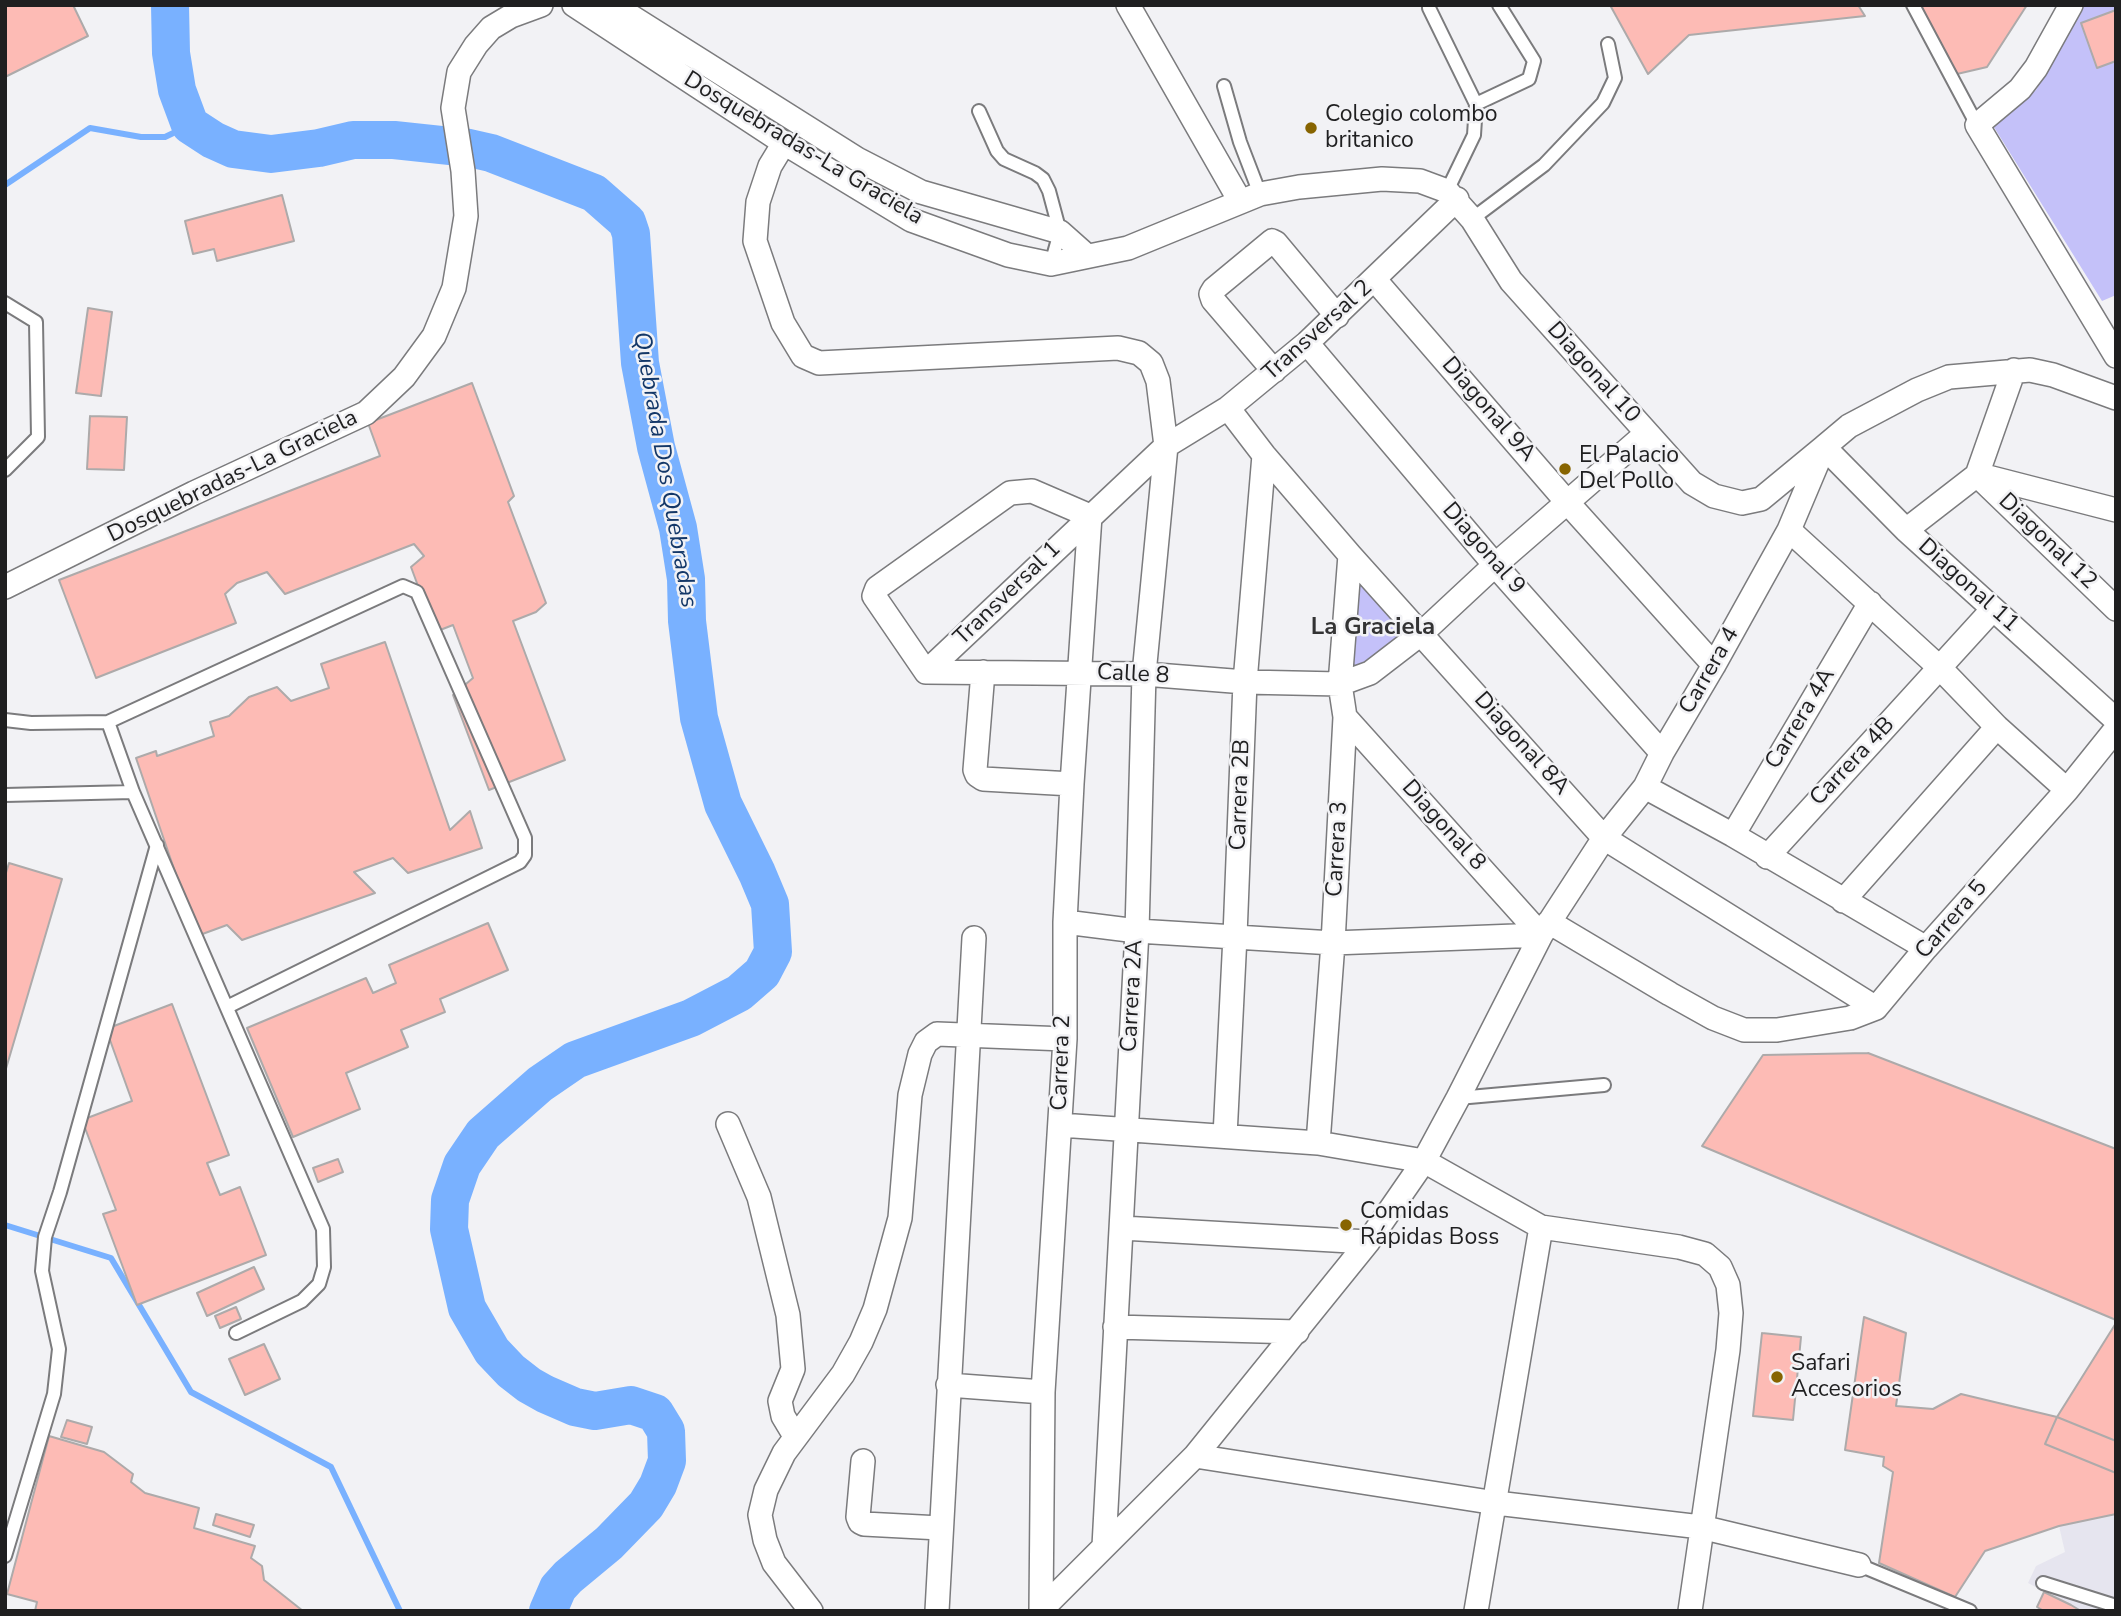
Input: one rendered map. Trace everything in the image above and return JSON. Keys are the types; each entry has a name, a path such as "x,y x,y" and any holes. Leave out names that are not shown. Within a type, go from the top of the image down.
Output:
{"street":[{"name":"Dosquebradas-La Graciela","path":"5,587 194,493 366,413 404,376 434,336 454,288 466,216 463,170 453,108 458,72 491,28 541,5"},
{"name":"Dosquebradas-La Graciela","path":"574,5 627,14 857,159 921,192 1060,232 1087,256"},
{"path":"1128,5 1250,197"},
{"path":"2071,5 2036,68 2020,89 1977,125 2116,356"},
{"name":"Dosquebradas-La Graciela","path":"601,10 784,143 911,220 1008,255 1051,264 1129,248 1250,197 1382,179 1420,181 1452,195"},
{"name":"Carrera 2A","path":"784,143 770,166 758,202 755,241 783,323 803,356 819,363 1118,348 1139,353 1151,363 1158,381 1166,446 1144,674 1137,931 1104,1546"},
{"name":"Diagonal 10","path":"1452,195 1472,219 1511,281 1692,483 1714,496 1742,503 1761,499 1824,447"},
{"name":"Transversal 2","path":"1166,446 1228,408 1307,344 1375,279 1452,195"},
{"path":"1274,370 1213,300 1211,295 1214,289 1272,242 1276,243 1337,316"},
{"name":"Diagonal 9A","path":"1375,279 1567,502 1714,666"},
{"name":"Diagonal 9","path":"1307,344 1495,565 1662,752"},
{"path":"1906,530 1977,475 2014,370"},
{"name":"Carrera 4","path":"1041,1610 1195,1456 1368,1242 1423,1161 1545,928 1604,838 1645,787 1662,752 1714,666 1789,530 1824,447 1849,426 1917,390 1949,377 2029,370 2053,375 2116,398"},
{"name":"Diagonal 8A","path":"1228,408 1264,455 1350,555 1604,838 1876,1008"},
{"path":"1339,684 1370,673 1422,633 1495,565 1647,433"},
{"name":"Transversal 1","path":"926,672 1166,446"},
{"name":"Diagonal 11","path":"1824,447 1906,530 2116,720"},
{"name":"Carrera 2B","path":"1225,1136 1245,682 1264,455"},
{"path":"1977,475 2116,510"},
{"name":"Diagonal 12","path":"1977,475 2116,609"},
{"path":"926,672 874,596 877,588 1010,493 1032,491 1090,516"},
{"name":"Carrera 2","path":"1041,1610 1043,1392 1065,1039 1065,922 1078,672 1090,516"},
{"path":"1789,530 1940,668 1997,727 2067,790"},
{"name":"Carrera 3","path":"1318,1143 1333,943 1345,717 1339,684 1350,555"},
{"name":"Carrera 4A","path":"1732,835 1870,603"},
{"name":"Carrera 4B","path":"1767,857 1993,609"},
{"name":"Calle 8","path":"926,672 1078,672 1245,682 1339,684"},
{"path":"982,672 976,775 983,779 1072,784"},
{"name":"Diagonal 8","path":"1345,717 1545,928 1713,1018 1744,1030 1812,1026 1850,1018 1876,1008"},
{"path":"1843,901 1997,727"},
{"name":"Carrera 5","path":"1876,1008 2067,790 2116,729"},
{"path":"1645,787 1926,948"},
{"path":"1065,922 1137,931 1333,943 1545,928"},
{"path":"937,1611 974,938"},
{"path":"804,1608 774,1563 760,1515 766,1490 784,1453 843,1374 875,1310 900,1218 914,1070 926,1042 937,1034 1065,1039"},
{"path":"729,1124 759,1197 788,1315 793,1369 780,1401 783,1416 795,1436"},
{"path":"1060,1125 1318,1143 1423,1161 1541,1227 1679,1247 1705,1254 1720,1267 1728,1285 1731,1312 1728,1350 1690,1611"},
{"path":"1476,1611 1541,1227"},
{"path":"1122,1228 1368,1242"},
{"path":"1115,1327 1297,1332"},
{"path":"948,1385 1043,1392"},
{"path":"1195,1456 1496,1503 1701,1527 1859,1565"},
{"path":"863,1461 858,1517 860,1522 940,1528"}],"lane":[{"path":"1476,104 1529,79 1534,61 1499,5"},
{"path":"1913,5 1977,125"},
{"path":"1429,8 1476,104 1474,135 1452,195"},
{"path":"1472,219 1544,165 1603,103 1615,78 1608,44"},
{"path":"1224,86 1240,142 1250,197"},
{"path":"979,111 997,151 1004,159 1043,179 1049,191 1060,232 1051,264"},
{"path":"5,303 36,322 38,437 5,470"},
{"path":"5,720 32,723 108,722 403,586 417,592 525,838 525,855 520,862 227,1007"},
{"path":"108,722 134,792 323,1229 324,1267 318,1284 302,1301 236,1333"},
{"path":"5,795 134,792"},
{"path":"5,1556 54,1394 58,1349 42,1271 45,1237 157,845"},
{"path":"1458,1098 1605,1084"},
{"path":"1859,1565 1970,1611"},
{"path":"2043,1583 2116,1605"}],"shaded area":[{"path":"2082,5 2116,5 2116,295 2102,301 1992,124 2036,90"},
{"path":"1350,555 1422,633 1340,684"},
{"path":"2116,1514 2116,1611 2081,1611 2028,1583 2036,1566 2065,1552 2059,1526"}],"building":[{"path":"5,5 73,5 88,36 5,77"},
{"path":"1610,5 1858,5 1865,16 1689,35 1648,74"},
{"path":"1917,5 2027,5 1987,67 1957,74"},
{"path":"2116,10 2116,61 2097,68 2081,23"},
{"path":"282,195 294,241 217,261 214,249 193,254 185,221"},
{"path":"88,308 112,312 101,396 76,393"},
{"path":"472,383 514,496 508,502 546,603 536,612 513,621 565,760 489,790 453,695 473,678 453,625 435,632 411,567 424,556 414,544 285,594 267,572 237,583 225,594 236,623 96,678 59,580 380,456 368,423"},
{"path":"90,416 127,417 124,470 87,469"},
{"path":"385,642 450,830 470,811 482,848 408,873 393,858 354,872 375,893 242,940 227,925 197,936 136,758 156,751 157,756 214,736 210,722 229,716 249,697 277,687 291,701 329,688 321,664"},
{"path":"9,863 62,879 5,1072 5,876"},
{"path":"488,923 508,970 440,999 445,1012 401,1030 408,1047 346,1073 360,1109 293,1137 247,1028 366,978 373,993 396,983 389,965"},
{"path":"172,1004 229,1155 207,1163 220,1195 240,1187 266,1255 137,1305 103,1214 116,1210 82,1120 132,1101 106,1029"},
{"path":"1868,1053 2116,1149 2116,1320 1702,1146 1763,1055"},
{"path":"338,1159 343,1172 318,1182 313,1168"},
{"path":"254,1267 264,1289 207,1316 197,1293"},
{"path":"236,1307 241,1319 220,1328 215,1316"},
{"path":"1864,1317 1906,1333 1896,1406 1933,1409 1961,1394 2057,1417 2045,1444 2116,1473 2116,1514 2059,1526 1985,1551 1955,1597 1879,1563 1893,1472 1883,1466 1884,1457 1845,1450"},
{"path":"2116,1323 2116,1441 2057,1417"},
{"name":"Safari Accesorios","path":"1762,1333 1801,1337 1793,1420 1753,1416"},
{"path":"264,1344 280,1379 245,1395 229,1359"},
{"path":"2057,1417 2116,1441 2116,1473 2045,1444"},
{"path":"67,1420 92,1427 87,1444 61,1437"},
{"path":"49,1436 104,1452 133,1474 131,1482 145,1493 199,1508 194,1528 255,1546 251,1558 262,1566 264,1580 303,1611 35,1611 37,1602 7,1594"},
{"path":"216,1514 254,1525 250,1537 213,1525"},
{"path":"2044,1592 2081,1611 2044,1611 2037,1607"}],"waterway":[{"name":"Quebrada Dos Quebradas","path":"170,5 171,53 177,90 190,125 213,140 233,149 271,154 319,148 353,140 394,140 469,148 491,153 594,193 627,222 631,234 640,363 656,447 678,528 686,579 687,621 699,718 723,804 770,904 773,952 762,973 739,993 691,1018 575,1060 540,1084 483,1134 462,1165 450,1200 449,1229 467,1308 492,1351 511,1371 545,1394 575,1407 595,1411 631,1405 655,1413 666,1431 667,1461 658,1485 646,1505 609,1543 568,1577 558,1588 548,1611"},
{"path":"5,185 90,128 141,137 165,137 190,125"},
{"path":"5,1225 111,1258 191,1392 331,1467 400,1611"}],"place":[{"name":"Colegio colombo britanico","path":"1311,128"},
{"name":"El Palacio Del Pollo","path":"1565,469"},
{"name":"Comidas Rápidas Boss","path":"1346,1225"},
{"name":"Safari Accesorios","path":"1777,1377"}],"district":[{"name":"La Graciela","path":"1373,628"}]}
